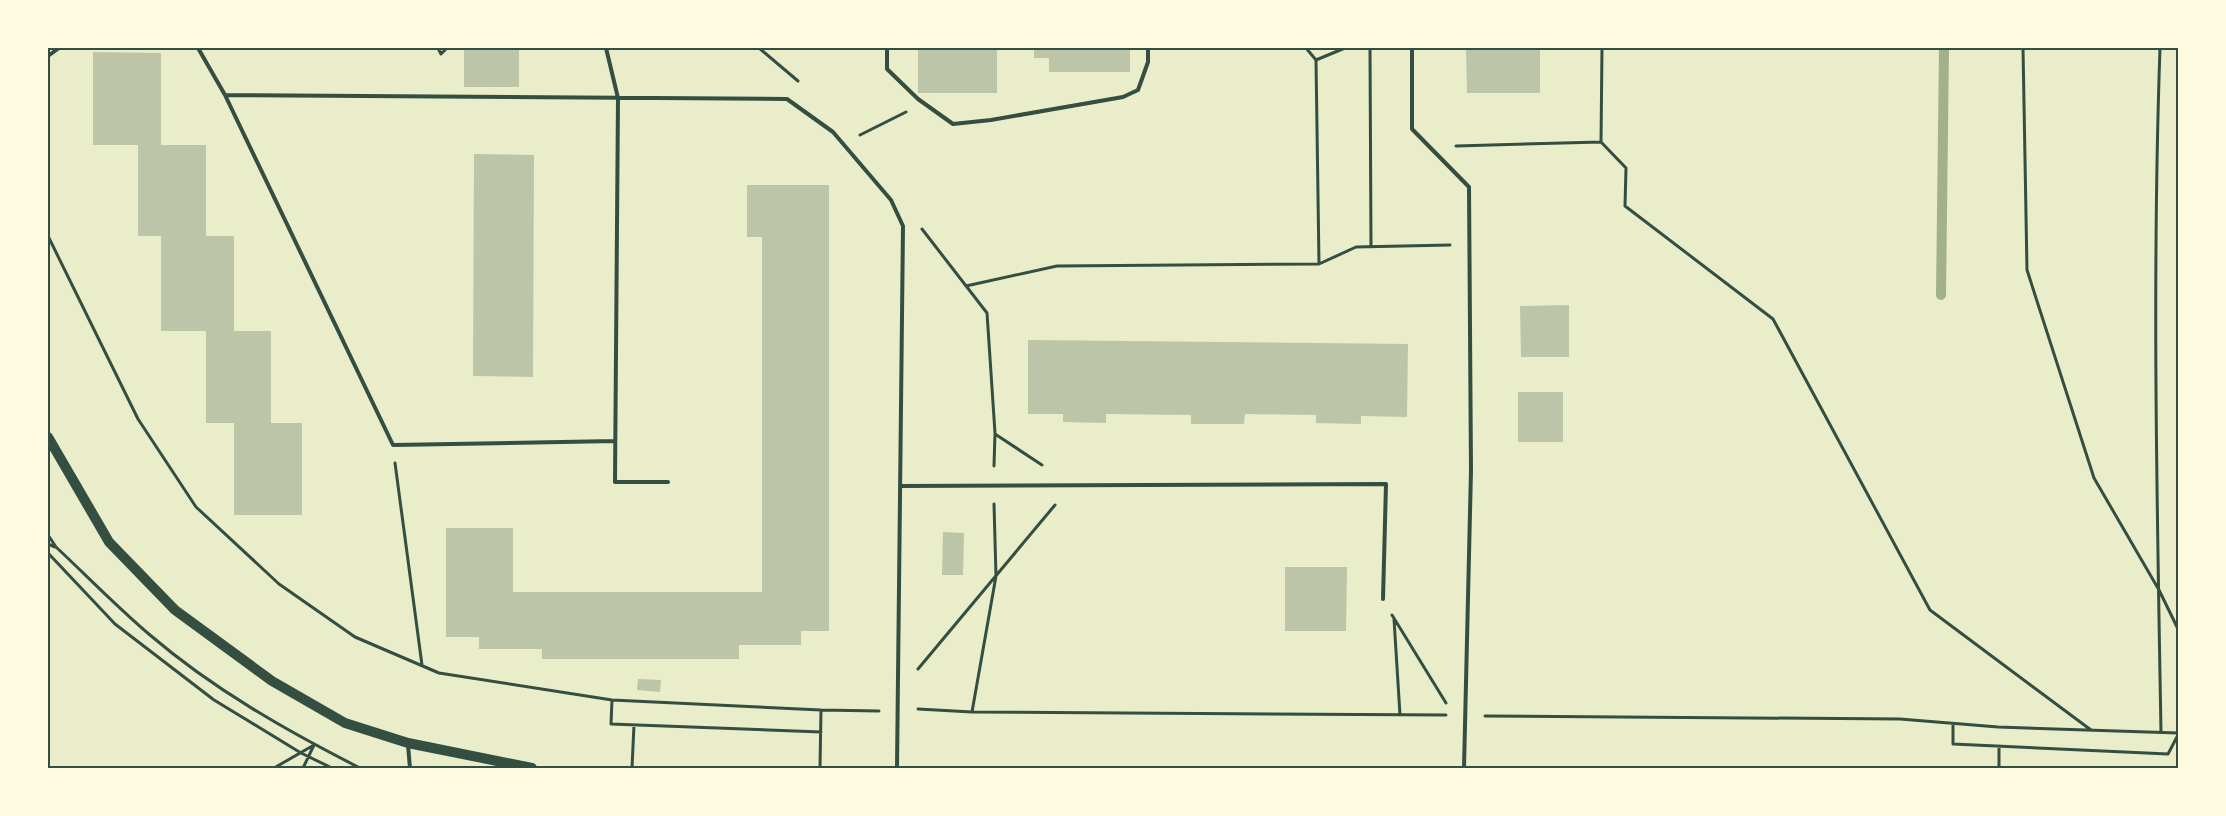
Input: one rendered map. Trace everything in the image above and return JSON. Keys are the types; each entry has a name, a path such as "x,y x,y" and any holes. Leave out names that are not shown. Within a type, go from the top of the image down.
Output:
{"main road":[{"path":"48,437 108,542 175,610 272,680 345,723 408,743 532,768"}],"lane":[{"path":"48,56 59,48"},
{"path":"198,48 225,95 393,445 615,441"},
{"path":"606,48 618,98 615,482 668,482"},
{"path":"887,48 888,69 918,99 953,124 991,120 1123,98 1138,90 1148,62 1148,48"},
{"path":"1412,48 1412,129 1470,187 1471,470 1464,768"},
{"path":"225,95 787,100 833,132 891,200 903,226 897,768"},
{"path":"900,486 1386,484 1383,599"},
{"path":"408,743 410,768"}],"path":[{"path":"438,48 441,54 447,48"},
{"path":"759,48 804,86"},
{"path":"1306,48 1316,60 1319,264"},
{"path":"1316,60 1345,48"},
{"path":"1370,48 1371,247"},
{"path":"1602,48 1601,142 1626,168 1625,206 1773,319 1930,610 2092,730"},
{"path":"2023,48 2027,270 2094,478 2159,590 2178,629"},
{"path":"2160,48 2156,160 2161,732"},
{"path":"852,139 905,113 918,99"},
{"path":"1430,147 1601,142"},
{"path":"918,224 987,313 995,433 996,576 972,712"},
{"path":"48,236 138,419 196,507 287,590 355,637 438,673 612,700 821,710 898,711 919,709 972,712 1900,719 1953,725 2178,734 2168,754 1953,744 1953,725"},
{"path":"966,286 1057,266 1319,264 1356,247 1470,244"},
{"path":"913,675 1072,485 995,433"},
{"path":"393,445 422,666"},
{"path":"48,535 56,547 150,635 218,686 314,745 360,768"},
{"path":"48,544 56,547"},
{"path":"48,552 115,624 214,700 301,752 332,768"},
{"path":"1400,715 1394,619 1453,715"},
{"path":"612,700 611,724 821,732"},
{"path":"820,768 821,710"},
{"path":"632,768 634,725"},
{"path":"274,768 314,745"},
{"path":"303,768 314,745"},
{"path":"1999,746 1999,768"}],"building":[{"path":"464,48 519,48 519,87 464,87"},
{"path":"918,48 997,48 997,93 918,93"},
{"path":"1034,48 1130,48 1130,72 1049,72 1049,58 1034,58"},
{"path":"1466,48 1540,48 1540,93 1467,93"},
{"path":"93,52 161,53 161,145 206,145 206,236 234,236 234,331 271,331 271,423 302,423 302,515 234,515 234,423 206,423 206,331 161,331 161,236 138,236 138,145 93,145"},
{"path":"474,154 534,155 533,377 473,376"},
{"path":"747,185 829,185 829,631 801,631 801,645 739,645 739,659 542,659 542,649 479,649 479,637 446,637 446,528 513,528 513,592 762,592 762,237 747,237"},
{"path":"1569,305 1569,357 1521,357 1520,306"},
{"path":"1028,340 1408,344 1407,417 1361,416 1361,424 1316,423 1316,415 1245,414 1244,424 1191,424 1191,415 1106,414 1106,423 1063,422 1063,414 1028,414"},
{"path":"1518,392 1563,392 1563,442 1518,442"},
{"path":"943,532 964,533 963,575 942,575"},
{"path":"1285,567 1347,567 1346,631 1285,631"},
{"path":"638,679 661,680 660,692 637,690"}],"waterway":[{"path":"1941,295 1944,48"}]}
